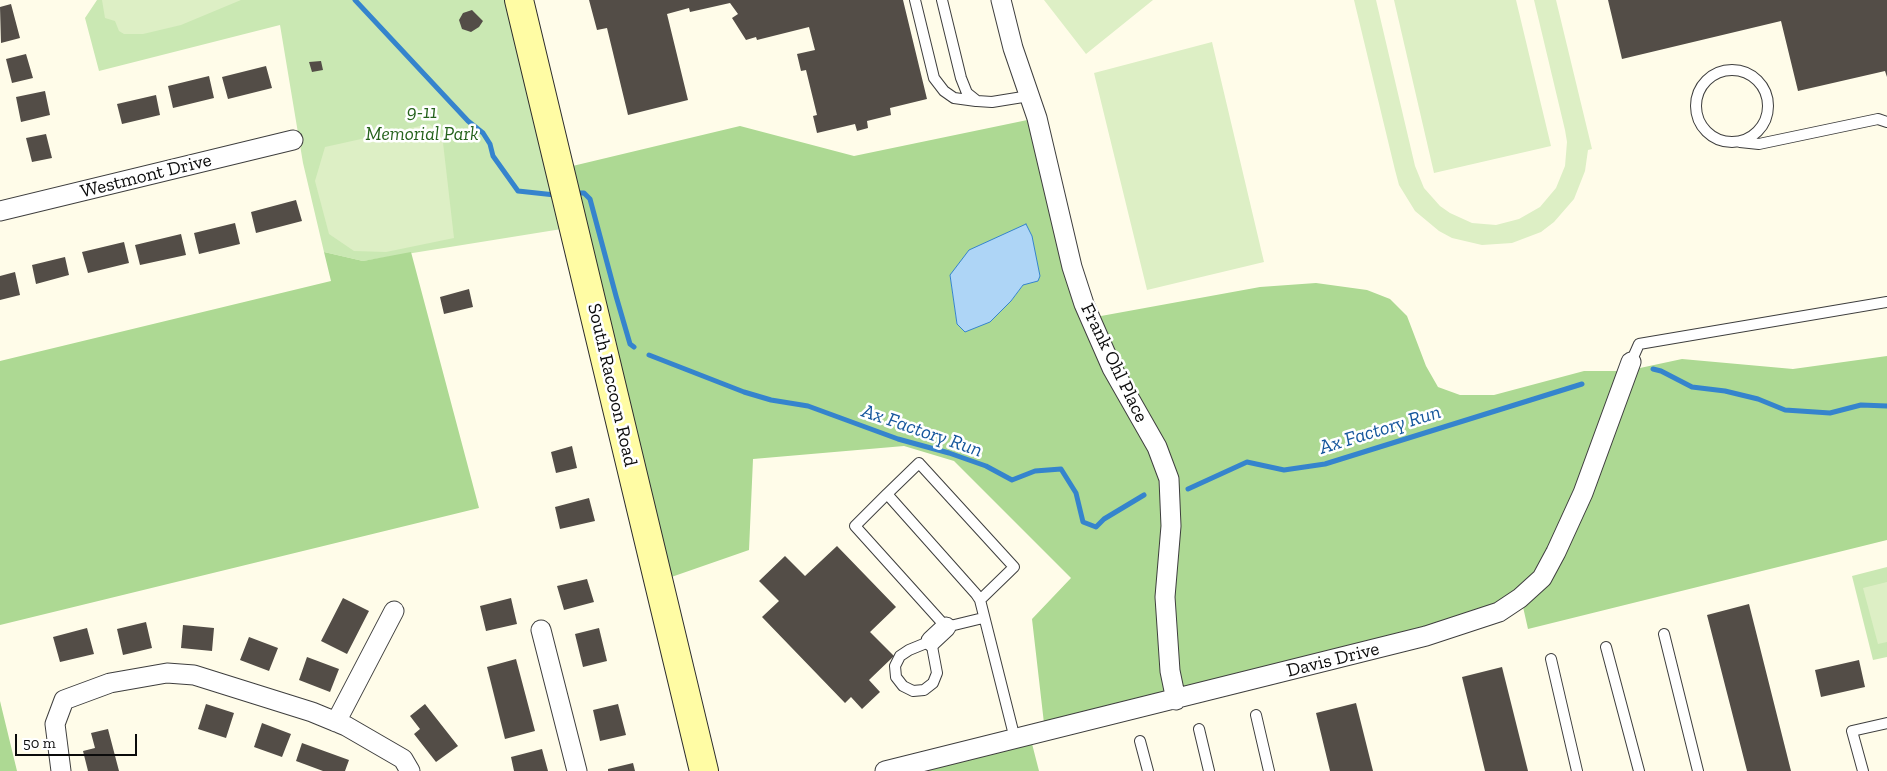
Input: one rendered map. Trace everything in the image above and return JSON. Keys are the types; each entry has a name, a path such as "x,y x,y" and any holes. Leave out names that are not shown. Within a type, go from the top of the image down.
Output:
{"street":[{"name":"South Raccoon Road","path":"519,0 704,771"},
{"name":"Frank Ohl Place","path":"1001,0 1013,48 1037,118 1072,267 1084,304 1112,368 1156,447 1169,479 1171,526 1165,597 1170,671 1176,700"},
{"name":"Westmont Drive","path":"0,211 293,140"},
{"name":"Davis Drive","path":"885,771 1176,700 1426,636 1499,612 1520,598 1542,578 1556,552 1583,493 1631,362"},
{"path":"336,722 394,611"},
{"path":"930,641 946,627"},
{"path":"541,630 577,771"},
{"path":"61,771 54,724 64,700 110,683 167,673 194,675 312,712 336,722 403,759 410,771"}],"lane":[{"path":"915,0 934,78 944,91 954,98 992,102 1029,96"},
{"path":"942,0 961,78 967,93 977,101"},
{"path":"1740,142 1751,137 1760,129 1766,119 1767,101 1761,84 1752,76 1741,71 1729,70 1717,73 1707,80 1700,89 1696,100 1696,112 1699,123 1706,132 1716,139 1728,142 1759,144 1878,119 1887,122"},
{"path":"1631,362 1639,344 1887,302"},
{"path":"980,600 1014,567 919,463 855,526 946,627 983,618"},
{"path":"887,494 980,600 1015,739"},
{"path":"1664,634 1698,771"},
{"path":"930,641 937,673 933,683 924,690 913,691 902,686 896,677 895,666 900,656 930,641"},
{"path":"1606,647 1639,771"},
{"path":"1551,659 1577,771"},
{"path":"1256,715 1269,771"},
{"path":"1863,771 1852,732 1887,723"},
{"path":"1199,729 1209,771"},
{"path":"1140,741 1148,771"}],"green space":[{"name":"9-11 Memorial Park","path":"97,0 519,0 574,227 363,261 324,252 303,163 280,25 99,71 85,18"},
{"path":"102,0 241,0 181,25 143,34 124,34 119,31 115,21 105,18"},
{"path":"1044,0 1153,0 1086,54"},
{"path":"1354,0 1376,0 1415,166 1424,188 1440,206 1450,213 1472,223 1496,225 1519,219 1540,207 1556,188 1565,166 1567,142 1565,130 1534,0 1556,0 1592,149 1588,150 1585,171 1574,199 1554,222 1541,232 1512,243 1482,245 1452,238 1439,231 1415,211 1399,185"},
{"path":"1394,0 1516,0 1551,146 1434,173"},
{"path":"1212,42 1264,262 1147,290 1094,73"},
{"path":"1037,118 1090,318 1260,287 1316,283 1367,290 1390,299 1407,316 1426,366 1438,387 1460,395 1494,395 1584,371 1626,371 1682,359 1793,369 1887,356 1887,540 1528,629 1521,598 1499,612 1045,732 1032,619 1071,578 954,461 904,446 753,459 749,550 657,582 560,169 740,126 854,156","holes":["950,275 1023,285 1011,301 957,324"]},
{"path":"429,124 442,134 454,238 386,252 354,251 329,234 315,181 325,147"},
{"path":"324,252 363,261 411,252 479,508 0,625 0,361 331,281"},
{"path":"1887,567 1887,657 1873,660 1852,576"},
{"path":"1887,582 1887,642 1878,644 1863,588"},
{"path":"0,701 17,771 0,771"},
{"path":"1030,736 1039,771 885,771"}],"water":[{"path":"1026,224 1032,236 1040,276 1038,281 1023,285 1011,301 990,322 965,332 957,324 950,275 969,250"}],"building":[{"path":"589,0 903,0 927,99 890,108 891,115 867,121 868,128 857,131 855,124 817,133 813,116 817,115 806,70 801,71 797,54 815,50 809,27 757,40 756,37 746,40 732,18 738,14 730,3 690,12 689,8 667,14 688,100 628,115 607,28 597,30"},
{"path":"1608,0 1887,0 1887,77 1885,71 1798,91 1781,21 1622,59"},
{"path":"11,4 20,38 1,43 0,7"},
{"path":"472,10 483,21 479,27 471,32 462,29 459,20 463,13"},
{"path":"26,54 33,78 12,83 6,59"},
{"path":"321,61 323,70 312,72 309,62"},
{"path":"266,66 272,88 228,99 222,77"},
{"path":"209,76 214,98 173,108 168,86"},
{"path":"45,91 50,115 21,122 16,97"},
{"path":"156,95 160,115 122,124 117,104"},
{"path":"46,134 52,158 32,162 26,138"},
{"path":"296,200 302,221 256,233 251,212"},
{"path":"235,223 240,244 199,254 194,233"},
{"path":"181,234 186,255 140,265 135,245"},
{"path":"124,242 129,263 88,273 82,252"},
{"path":"65,257 69,275 36,284 32,265"},
{"path":"15,272 20,295 0,300 0,276"},
{"path":"469,289 473,307 444,314 440,297"},
{"path":"572,446 577,468 556,473 551,452"},
{"path":"589,498 595,521 560,529 555,507"},
{"path":"837,546 896,607 870,632 894,656 869,680 880,692 862,709 851,697 845,703 762,617 779,601 759,581 785,556 805,576"},
{"path":"587,579 594,602 564,610 557,586"},
{"path":"343,598 369,611 347,654 321,641"},
{"path":"511,598 517,624 486,631 480,606"},
{"path":"1749,604 1791,771 1747,771 1707,615"},
{"path":"146,622 152,648 123,655 117,629"},
{"path":"183,625 214,628 212,651 181,648"},
{"path":"87,628 94,654 60,662 53,637"},
{"path":"599,628 607,661 583,667 575,634"},
{"path":"249,637 278,648 269,671 240,660"},
{"path":"307,657 339,669 330,692 299,680"},
{"path":"516,659 535,731 505,739 487,667"},
{"path":"1859,660 1865,687 1821,697 1815,670"},
{"path":"1502,667 1528,771 1485,771 1462,677"},
{"path":"1356,703 1373,771 1330,771 1316,713"},
{"path":"206,704 234,713 226,738 198,729"},
{"path":"425,704 458,746 436,762 414,734 420,729 410,716"},
{"path":"618,704 626,735 600,741 593,710"},
{"path":"262,723 291,734 282,757 254,747"},
{"path":"108,729 119,771 88,771 83,751 95,748 91,733"},
{"path":"302,743 349,760 345,771 323,771 296,761"},
{"path":"542,749 548,771 514,771 511,757"},
{"path":"633,763 635,771 608,771 608,769"}],"waterway":[{"name":"Ax Factory Run","path":"355,0 468,121 483,133 490,144 493,156 518,191 555,195"},
{"name":"Ax Factory Run","path":"580,193 584,193 590,199 630,344 634,347"},
{"name":"Ax Factory Run","path":"649,355 744,392 771,400 808,406 898,439 949,453 986,466 1012,480 1035,471 1061,469 1076,493 1083,522 1096,527 1104,519 1144,495"},
{"name":"Ax Factory Run","path":"1653,369 1661,371 1692,387 1725,391 1758,399 1785,410 1830,413 1861,405 1887,406"},
{"name":"Ax Factory Run","path":"1188,489 1247,462 1284,470 1325,464 1582,384"}]}
